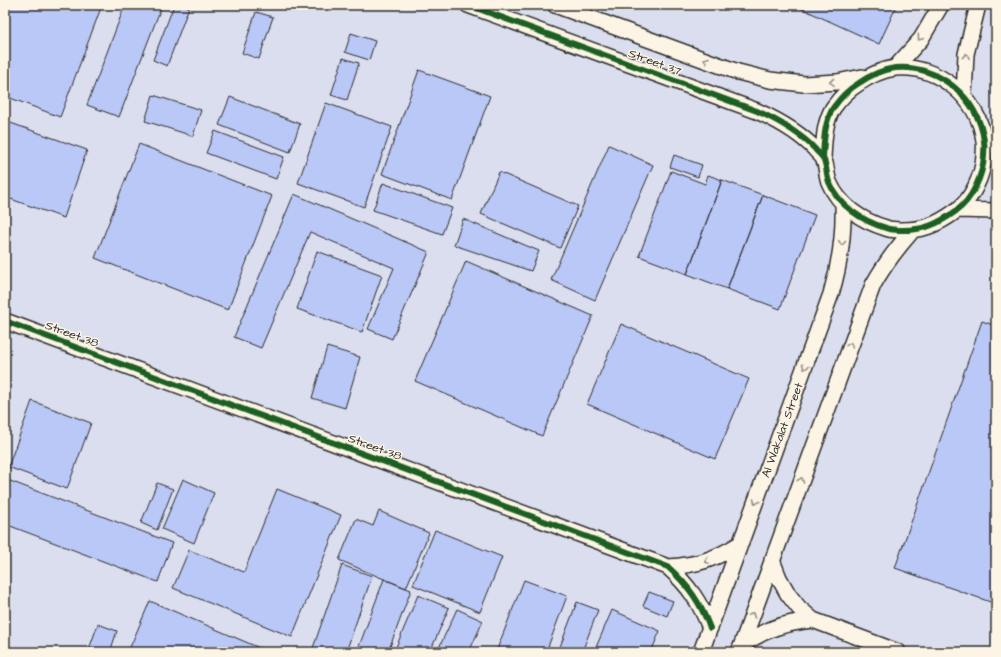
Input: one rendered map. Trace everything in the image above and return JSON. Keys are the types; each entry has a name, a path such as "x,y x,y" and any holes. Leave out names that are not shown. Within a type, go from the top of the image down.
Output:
{"street":[{"name":"Street 37","path":"468,5 757,111 793,130 809,143 823,158"},
{"name":"Street 37","path":"555,5 738,72 770,80 804,84 837,82 870,75"},
{"path":"895,68 921,39 941,5"},
{"path":"964,95 966,54 978,5"},
{"path":"978,117 984,141 984,167 974,190 958,210 937,224 912,231 887,229 863,220 843,204 830,182 823,158 824,132 833,108 849,89 870,75 895,68 920,70 944,79 964,95 978,117 996,140"},
{"name":"Al Wakalat Street","path":"701,652 832,294 842,250 844,227 843,204"},
{"path":"958,210 996,211"},
{"path":"740,649 873,285 893,253 912,231"},
{"name":"Street 38","path":"5,321 668,567 694,594 703,610 710,628"},
{"name":"Street 38","path":"668,567 688,566 706,562 725,554 741,543"},
{"path":"772,560 779,578 788,594 813,620 898,652"},
{"path":"740,649 757,635 775,627 794,622 813,620"}],"shaded area":[{"path":"5,5 996,5 996,652 5,652"}],"building":[{"path":"5,5 102,5 60,117 5,96"},
{"path":"125,5 162,5 119,117 87,105"},
{"path":"174,5 184,5 189,7 167,66 153,60"},
{"path":"794,5 897,5 879,44"},
{"path":"256,12 273,17 259,59 242,53"},
{"path":"351,33 375,41 369,60 345,52"},
{"path":"343,58 359,63 347,100 331,95"},
{"path":"419,70 490,96 452,200 382,174"},
{"path":"153,95 201,110 193,136 145,121"},
{"path":"230,97 300,124 290,152 219,125"},
{"path":"326,103 392,127 364,207 298,183"},
{"path":"5,121 87,150 64,218 5,197"},
{"path":"215,131 284,157 276,179 206,153"},
{"path":"139,144 272,196 228,310 95,258"},
{"path":"609,145 653,165 595,300 551,280"},
{"path":"674,155 702,165 698,177 670,167"},
{"path":"671,171 705,184 708,175 722,180 687,274 639,256"},
{"path":"499,172 578,206 560,248 481,214"},
{"path":"722,180 763,195 727,289 687,274"},
{"path":"383,183 452,208 442,234 373,210"},
{"path":"294,194 429,252 392,339 368,329 394,268 310,232 261,348 234,337"},
{"path":"763,195 815,215 780,309 727,289"},
{"path":"463,219 539,251 531,271 454,245"},
{"path":"317,251 382,275 362,332 297,309"},
{"path":"466,261 593,316 542,436 415,381"},
{"path":"982,321 996,326 996,604 895,568"},
{"path":"621,324 749,379 715,459 587,404"},
{"path":"327,347 360,357 345,408 312,398"},
{"path":"32,401 91,423 67,489 8,467"},
{"path":"5,479 172,543 158,582 5,524"},
{"path":"183,479 214,493 194,543 162,529"},
{"path":"157,483 173,489 157,530 141,523"},
{"path":"277,489 341,515 292,637 173,588 189,550 244,572"},
{"path":"379,511 429,533 406,588 339,560 356,519 373,526"},
{"path":"435,530 502,557 480,612 413,585"},
{"path":"342,565 372,576 346,652 325,652 313,648"},
{"path":"384,579 411,590 388,652 357,652"},
{"path":"524,580 567,596 546,652 496,652"},
{"path":"649,592 673,601 667,616 643,606"},
{"path":"418,595 449,608 430,652 394,652"},
{"path":"150,601 269,652 128,652"},
{"path":"577,602 598,610 582,652 558,652"},
{"path":"457,609 483,621 469,652 437,652"},
{"path":"612,610 660,631 651,652 594,652"},
{"path":"98,624 117,631 110,652 88,652"}],"cycle path":[{"path":"468,5 757,111 773,119 802,137 822,157 833,191 845,205 860,217 889,229 907,230 929,226 942,220 962,206 972,194 979,179 984,156 984,143 981,125 974,111 965,98 954,87 941,78 926,72 911,68 895,68 863,80 848,91 836,104 830,114 826,126 823,158"},
{"path":"5,321 668,567 693,595 710,628"}]}
